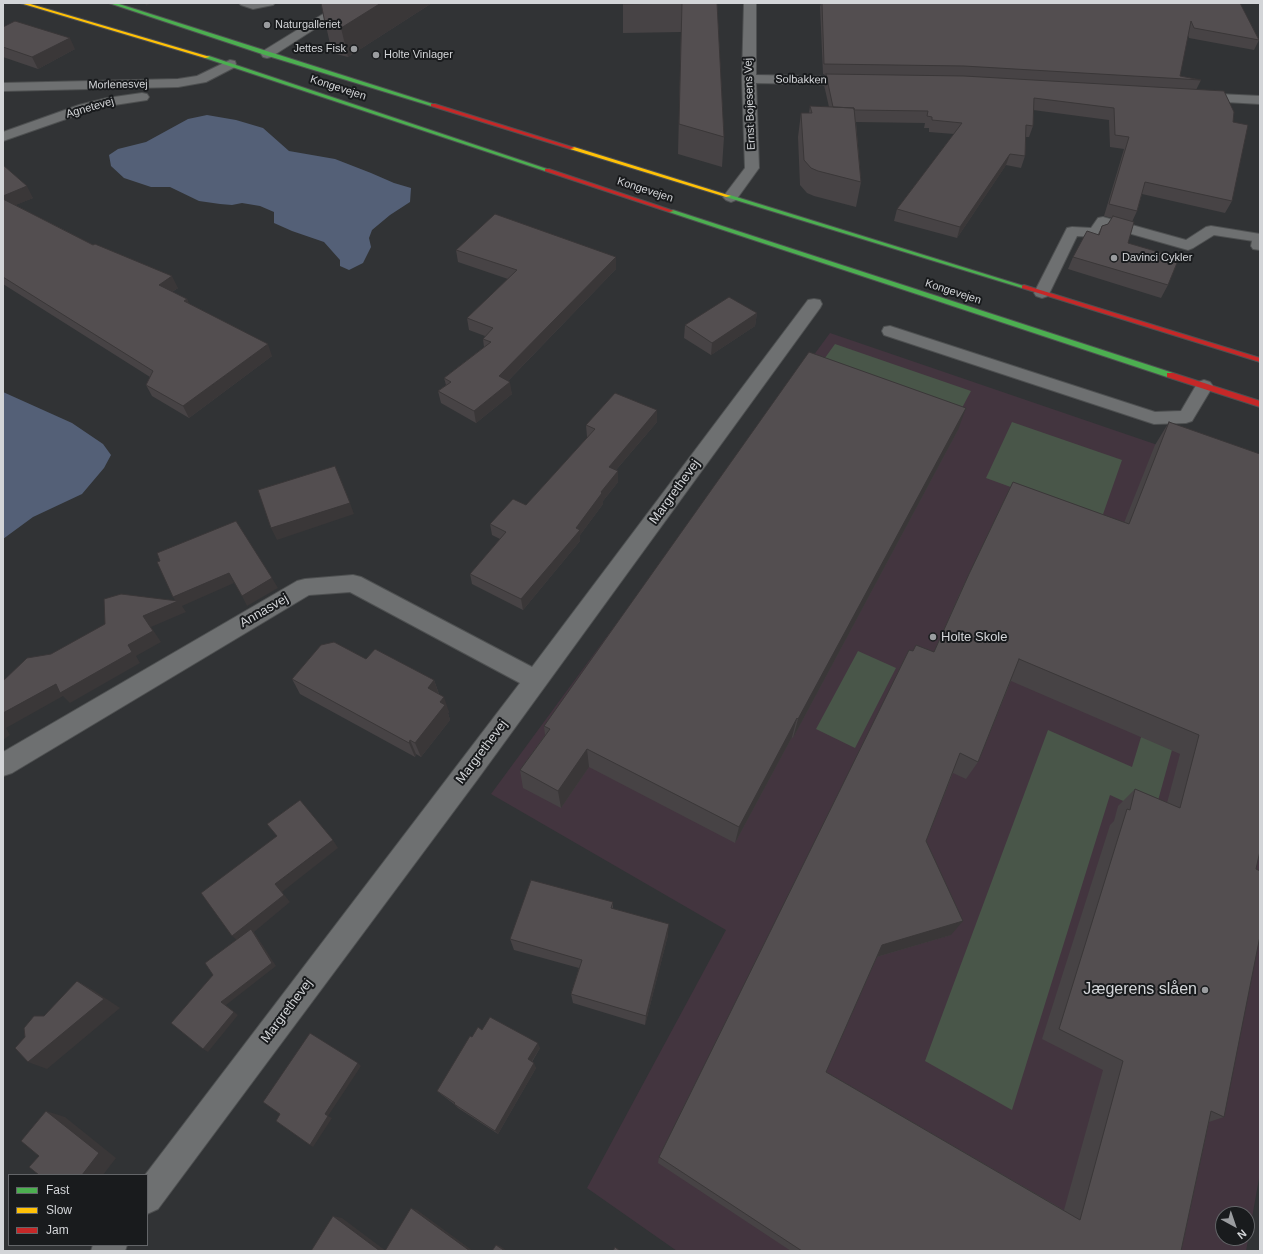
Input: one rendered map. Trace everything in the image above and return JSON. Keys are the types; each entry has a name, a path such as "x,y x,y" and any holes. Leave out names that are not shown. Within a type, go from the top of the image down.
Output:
{"main road":[{"name":"Kongevejen","path":"22,3 230,64 878,280 1260,404"},
{"name":"Kongevejen","path":"111,3 267,54 1260,360"},
{"path":"60,15 71,9"}],"street":[{"path":"267,54 350,3"},
{"name":"Ernst Bojesens Vej","path":"731,197 752,168 749,79 750,3"},
{"name":"Morlenesvej","path":"3,87 160,85 201,79 230,64"},
{"name":"Agnetevej","path":"3,137 84,108 108,102 163,94 201,79"},
{"name":"Solbakken","path":"749,79 867,81"},
{"path":"1181,96 1260,100"},
{"name":"Margrethevej","path":"148,1197 536,680 814,304"},
{"name":"Annasvej","path":"3,765 305,587 353,583 536,680"}],"lane":[{"path":"245,3 253,6 269,3"},
{"path":"1042,293 1072,231 1096,233 1103,221 1188,245 1211,230 1260,242"},
{"path":"890,331 1154,418 1186,417 1198,399 1204,386"}],"shaded area":[{"name":"Holte Skole","path":"830,333 1260,480 1260,1173 1254,1206 1215,1206 1215,1246 1247,1246 1246,1251 677,1251 587,1188 726,930 491,794"}],"green space":[{"path":"835,344 971,391 956,419 817,369"},
{"path":"1012,422 1122,460 1101,520 986,478"},
{"path":"858,651 896,668 855,748 816,729"},
{"path":"1155,691 1185,703 1154,815 1110,795 1012,1110 925,1061 1048,730 1132,767"}],"water":[{"path":"207,115 236,120 263,128 289,151 335,159 394,183 411,188 410,202 390,215 372,230 369,238 371,247 363,263 349,270 340,266 340,260 324,242 274,223 274,212 260,206 242,203 232,205 199,201 170,187 151,187 124,178 111,166 109,155 118,149 146,142 188,119"},
{"path":"3,392 72,423 103,444 111,455 104,468 82,494 33,517 3,539"}],"building":[{"path":"321,3 381,3 341,28 325,23"},
{"path":"623,3 682,3 623,4"},
{"path":"682,3 717,3 724,137 679,124"},
{"path":"822,3 1240,3 1259,40 1194,28 1191,21 1180,76 1201,80 964,66 824,64"},
{"path":"15,21 70,38 32,57 3,47 3,27"},
{"path":"826,74 964,76 1224,91 1234,112 1233,122 1248,125 1232,201 1145,182 1137,211 1109,204 1129,137 1115,135 1114,108 1034,98 1033,126 1026,125 1025,156 1010,154 960,227 897,209 962,123 932,120 932,117 927,116 928,111 854,110 854,108 833,107"},
{"path":"810,106 854,108 861,182 818,171 811,168 804,160 801,113 812,113"},
{"path":"3,165 27,186 3,196"},
{"path":"3,199 93,245 95,244 172,276 159,285 187,299 184,301 268,344 183,406 146,385 153,371 3,277"},
{"path":"495,214 616,257 499,376 510,382 474,411 438,391 451,382 444,378 491,342 483,339 493,328 467,318 517,270 456,250"},
{"path":"1113,216 1134,222 1128,243 1179,258 1168,285 1073,257 1087,231 1099,235 1102,226 1108,224"},
{"path":"729,297 757,313 712,343 685,325"},
{"path":"809,352 966,408 739,827 587,749 558,791 520,770 550,729 544,726"},
{"path":"615,393 657,410 609,467 618,471 601,492 602,493 576,528 580,530 521,599 470,574 506,532 490,524 513,499 526,505 595,429 586,425"},
{"path":"1169,422 1260,454 1260,851 1256,869 1260,871 1260,936 1224,1117 1211,1111 1181,1251 802,1251 659,1157 909,650 913,651 916,645 934,652 1013,482 1129,524","holes":["1019,659 1199,735 1180,808 1135,789 1130,810 1127,809 1059,1029 1123,1061 1080,1220 826,1072 882,945 963,921 926,841 960,753 978,762"]},
{"path":"335,466 350,503 271,528 258,490"},
{"path":"236,521 272,578 242,596 229,573 173,597 157,562 160,561 157,553"},
{"path":"121,594 178,601 143,616 153,631 128,645 132,652 60,693 56,684 3,713 3,681 27,658 51,654 105,624 104,599"},
{"path":"334,642 366,659 375,649 434,680 428,688 444,697 440,702 445,705 415,743 410,740 409,743 292,679 321,645"},
{"path":"300,800 333,840 275,884 284,895 232,936 201,893 277,836 267,824"},
{"path":"531,880 613,902 611,908 669,924 646,1016 571,994 582,960 510,939"},
{"path":"251,929 272,963 221,1002 234,1012 203,1049 171,1023 213,975 205,963"},
{"path":"77,981 104,999 28,1062 15,1048 25,1037 24,1028 34,1016 44,1016"},
{"path":"490,1017 538,1043 528,1059 534,1063 495,1131 437,1091 470,1036 472,1037 478,1027 482,1030"},
{"path":"310,1033 358,1063 325,1114 328,1116 310,1145 276,1121 280,1114 263,1102"},
{"path":"46,1111 99,1153 83,1174 38,1174 29,1167 39,1156 21,1141"},
{"path":"411,1208 470,1251 385,1251"},
{"path":"333,1216 380,1251 311,1251"},
{"path":"496,1245 505,1251 492,1251"},
{"path":"615,1247 620,1251 613,1251"}],"traffic: fast":[{"path":"111,3 267,54 433,105"},
{"path":"207,57 547,170"},
{"path":"728,196 1024,287"},
{"path":"671,211 1170,375"}],"traffic: slow":[{"path":"22,3 207,57"},
{"path":"572,148 728,196"}],"traffic: jam":[{"path":"433,105 572,148"},
{"path":"547,170 671,211"},
{"path":"1024,287 1260,360"},
{"path":"1170,375 1260,404"}],"place":[{"name":"Naturgalleriet","path":"267,25"},
{"name":"Jettes Fisk","path":"354,49"},
{"name":"Holte Vinlager","path":"376,55"},
{"name":"Davinci Cykler","path":"1114,258"},
{"name":"Holte Skole","path":"933,637"},
{"name":"Jægerens slåen","path":"1205,990"}]}
